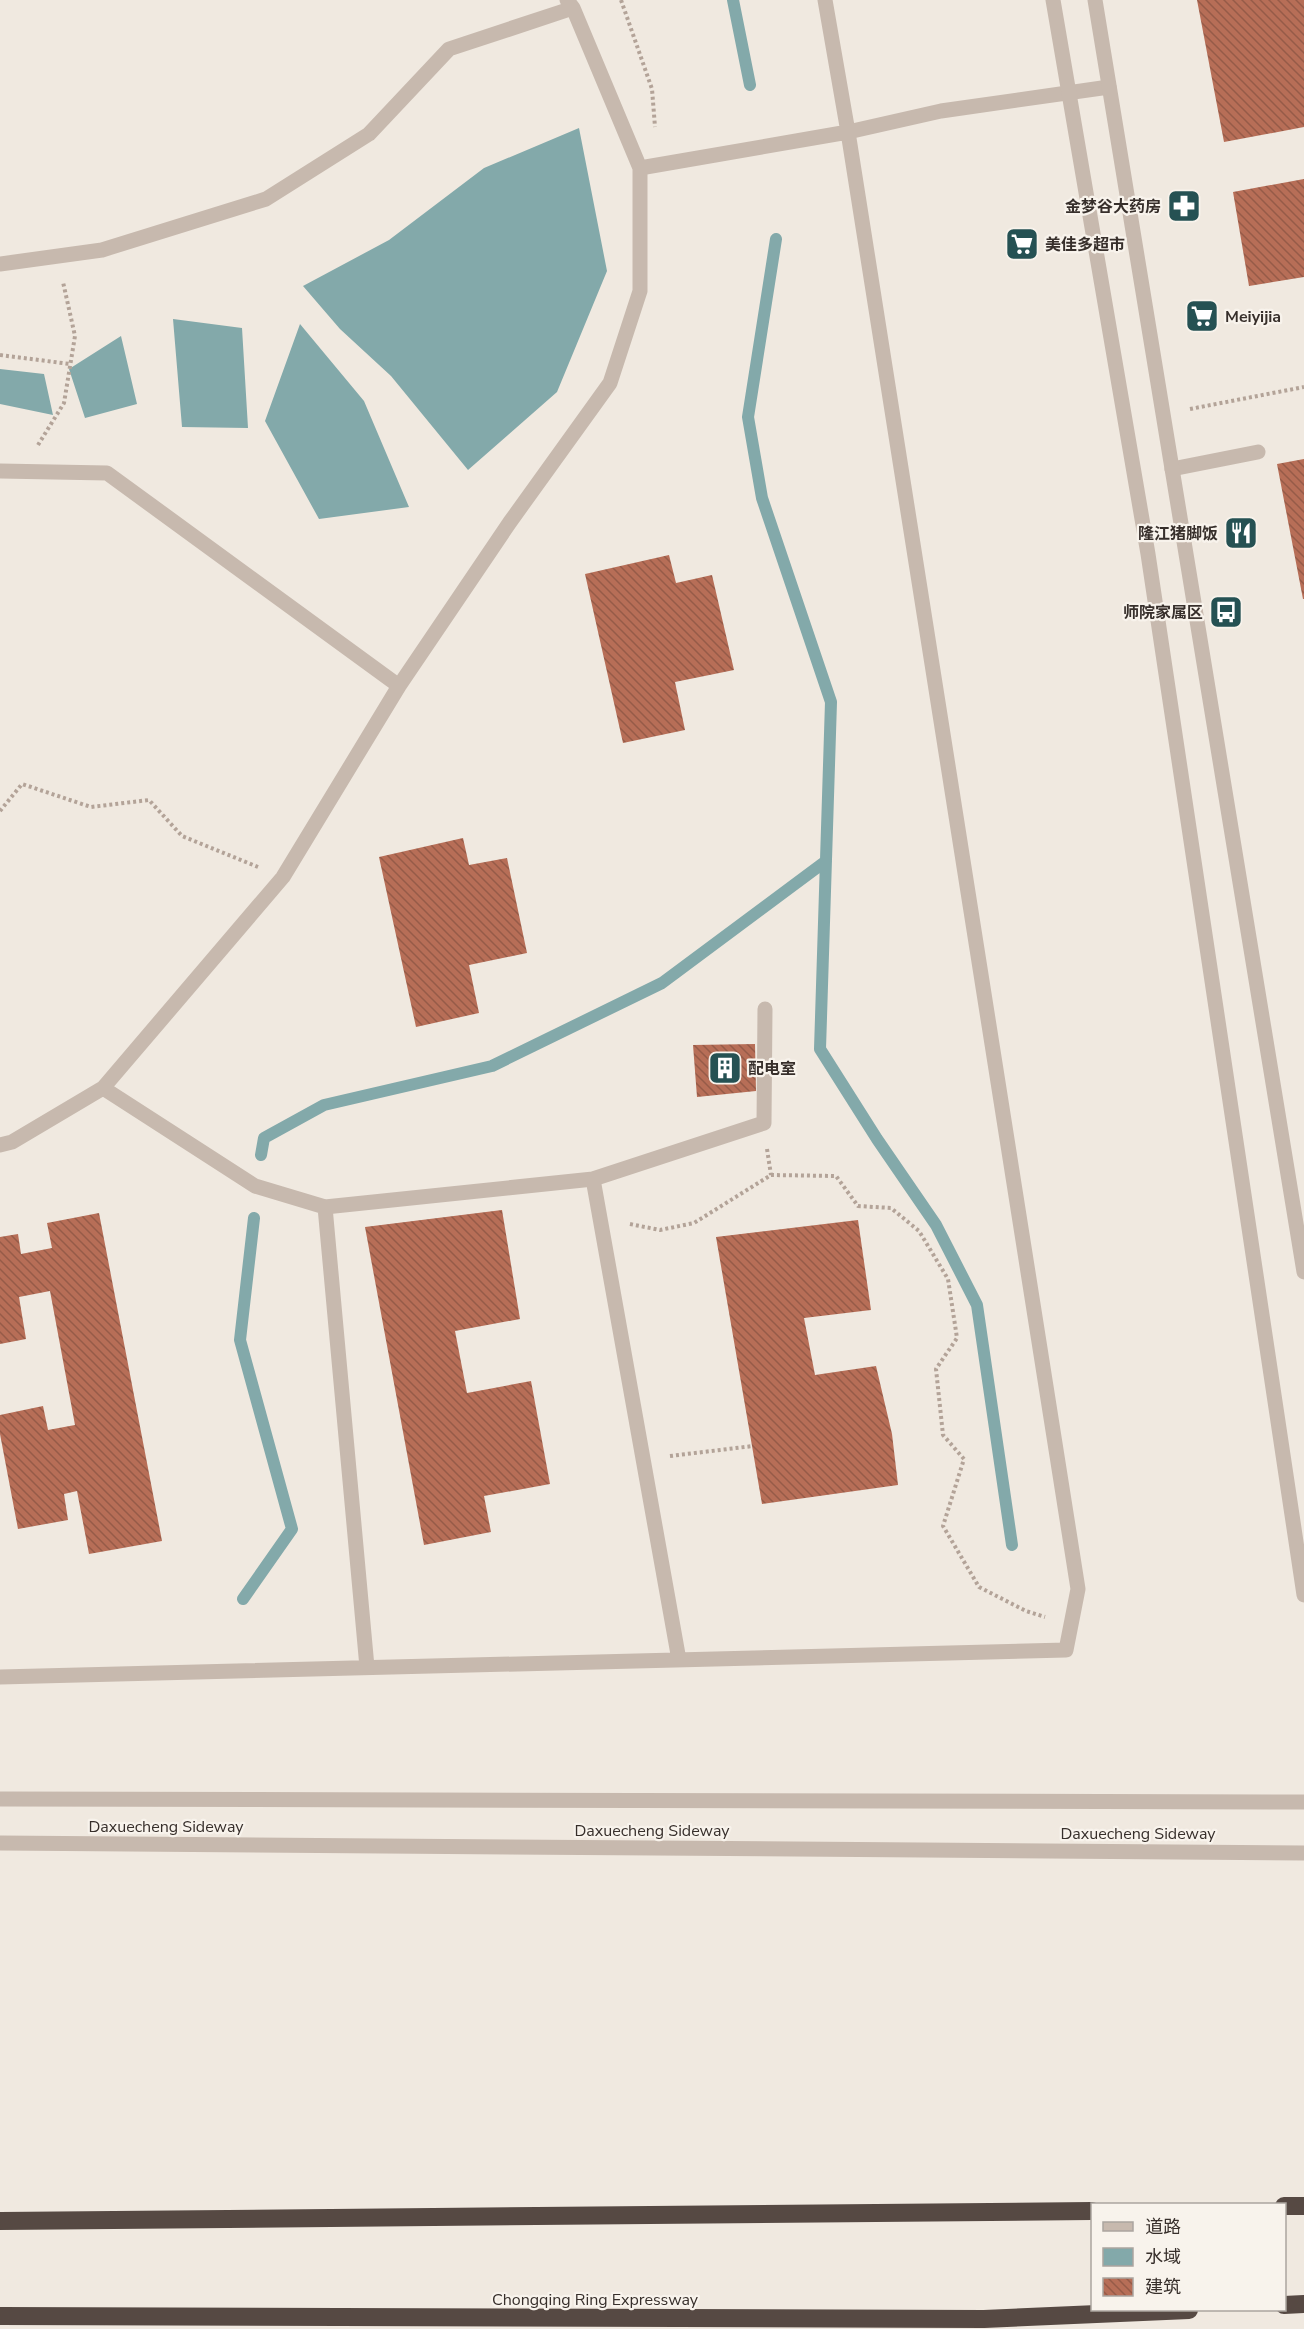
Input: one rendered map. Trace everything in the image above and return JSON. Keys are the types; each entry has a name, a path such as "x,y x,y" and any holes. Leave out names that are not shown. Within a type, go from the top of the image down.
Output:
{"highway":[{"path":"1286,2206 1304,2206"},
{"path":"0,2221 118,2222 1091,2211"},
{"path":"1286,2305 1304,2304"},
{"name":"Chongqing Ring Expressway","path":"0,2316 984,2319 1166,2311"}],"street":[{"path":"0,1677 1066,1650 1078,1589 848,132 825,0"},
{"path":"1053,0 1067,94 1148,554 1304,1595"},
{"path":"1095,0 1304,1272"},
{"path":"0,264 102,250 266,200 369,134 449,49 570,4 638,164 640,291 610,384 510,522 399,686 283,876 103,1088 12,1142 0,1145"},
{"path":"638,164 848,132 941,111 1108,87"},
{"path":"1172,469 1258,452"},
{"path":"0,471 107,473 399,686"},
{"path":"103,1088 255,1185 325,1207 593,1179 764,1123 765,1010"},
{"path":"593,1179 680,1660"},
{"path":"325,1207 367,1667"},
{"name":"Daxuecheng Sideway","path":"0,1799 1304,1802"},
{"name":"Daxuecheng Sideway","path":"0,1843 1304,1853"}],"path":[{"path":"621,0 652,88 657,145 638,164"},
{"path":"22,471 64,403 75,336 56,255"},
{"path":"0,356 70,364"},
{"path":"1162,414 1304,387"},
{"path":"0,811 22,784 91,807 149,800 182,836 283,876"},
{"path":"600,1217 660,1230 694,1222 771,1175 836,1176 858,1206 891,1208 919,1231 948,1279 957,1338 936,1369 943,1435 964,1459 943,1526 979,1587 1026,1611 1071,1625"},
{"path":"644,1460 753,1446"}],"water":[{"path":"579,128 607,271 557,392 468,470 391,376 340,329 303,286 389,240 484,168"},
{"path":"173,319 242,328 248,428 182,427"},
{"path":"300,324 364,401 409,507 319,519 265,421"},
{"path":"121,336 137,404 85,418 69,369"},
{"path":"0,369 44,374 53,415 0,404"}],"building":[{"path":"1197,0 1304,0 1304,127 1224,142"},
{"path":"1304,179 1304,277 1249,286 1233,192"},
{"path":"1304,459 1304,599 1303,599 1277,464"},
{"path":"669,555 676,583 712,575 734,670 675,682 685,730 623,743 585,574"},
{"path":"463,838 469,865 507,858 527,953 469,965 479,1013 416,1027 379,857"},
{"name":"配电室","path":"755,1044 756,1091 697,1097 693,1045"},
{"path":"502,1210 520,1319 455,1331 467,1393 531,1381 550,1484 484,1496 491,1532 424,1545 365,1227"},
{"path":"99,1213 162,1541 89,1554 77,1491 64,1494 68,1520 18,1529 0,1434 0,1415 43,1406 48,1430 75,1425 50,1291 19,1297 26,1339 0,1344 0,1237 18,1234 21,1254 52,1248 47,1223"},
{"path":"858,1220 871,1310 804,1318 815,1375 876,1366 892,1434 898,1485 762,1504 716,1237"}],"waterway":[{"path":"733,0 750,85"},
{"path":"776,239 748,417 762,498 831,702 820,1049 877,1139 936,1225 977,1305 1012,1545"},
{"path":"261,1155 264,1138 324,1105 492,1066 662,983 826,861"},
{"path":"243,1599 292,1529 240,1340 254,1218"}],"place":[{"name":"金梦谷大药房","path":"1184,206"},
{"name":"美佳多超市","path":"1022,244"},
{"name":"Meiyijia","path":"1202,316"},
{"name":"隆江猪脚饭","path":"1241,533"},
{"name":"师院家属区","path":"1226,612"},
{"name":"配电室","path":"725,1068"}]}
